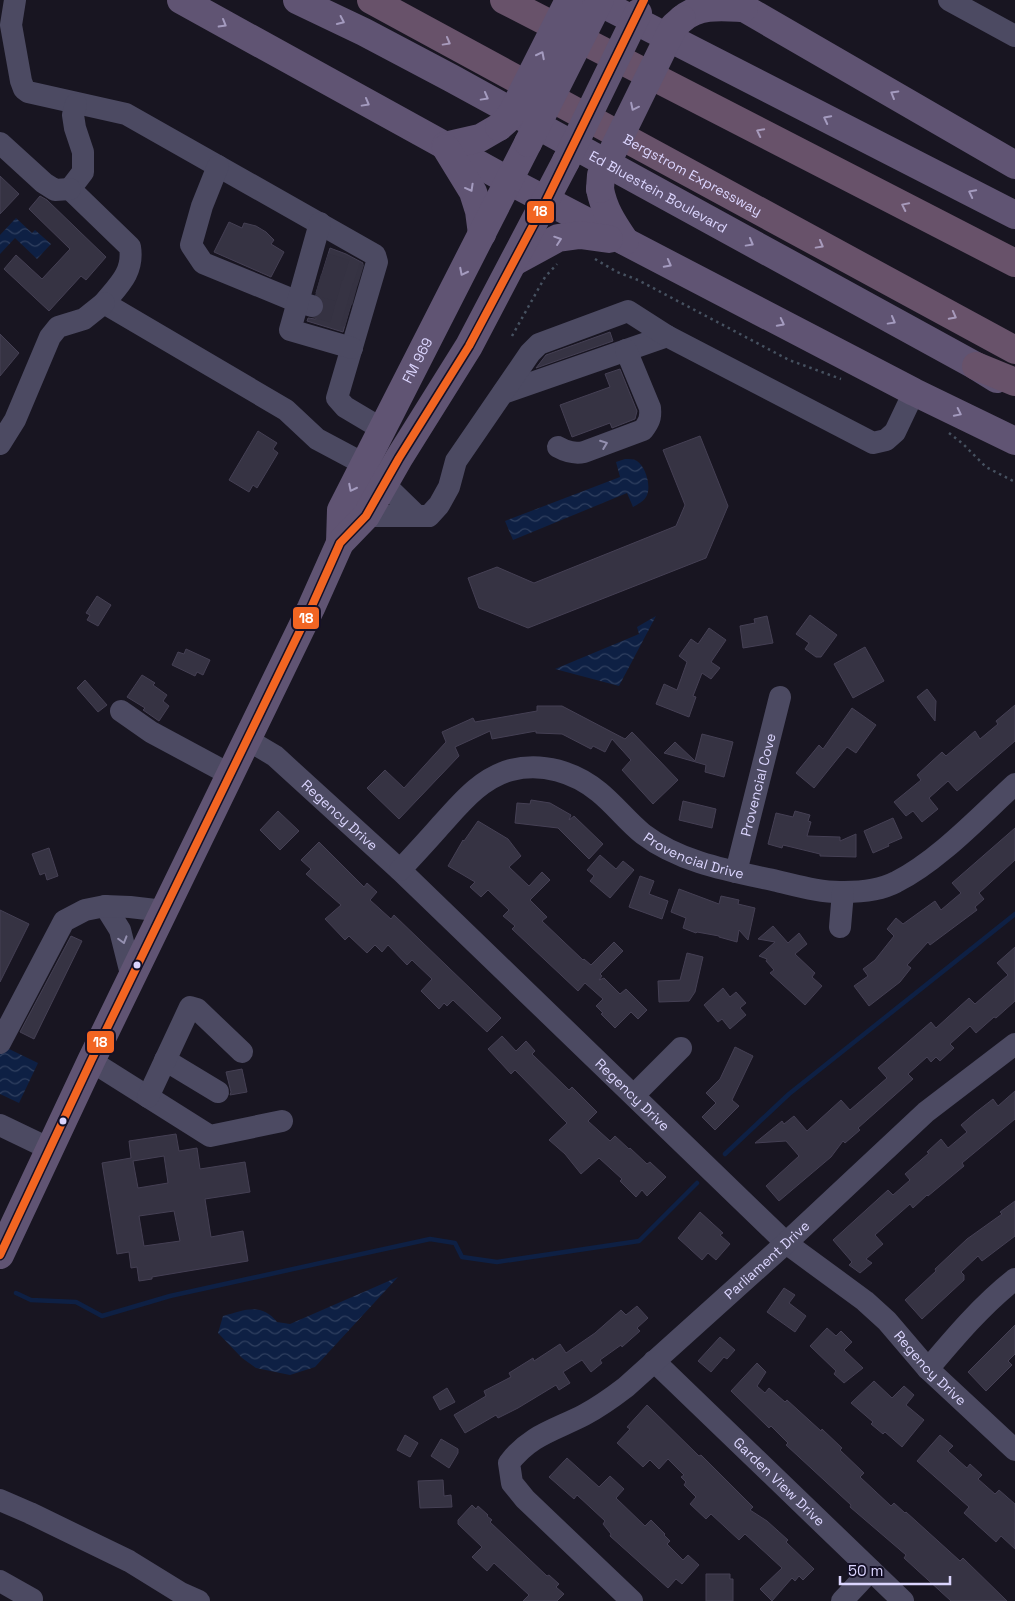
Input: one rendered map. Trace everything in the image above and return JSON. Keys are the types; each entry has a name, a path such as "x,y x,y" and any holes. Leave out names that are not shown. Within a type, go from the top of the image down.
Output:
{"highway":[{"name":"Bergstrom Expressway","path":"370,0 1015,350"},
{"path":"504,0 1015,263"},
{"path":"949,228 1015,247"},
{"path":"976,366 1015,382"}],"main road":[{"path":"181,0 509,182 914,392 1015,441"},
{"name":"Ed Bluestein Boulevard","path":"297,0 364,32 451,78 976,366 1015,391"},
{"path":"445,146 480,138 507,120 569,0"},
{"path":"595,0 1015,215"},
{"name":"FM 969","path":"340,543 341,510 600,0"},
{"path":"625,241 603,204 600,188 601,175 674,26 689,14 701,8 737,4 1015,165"},
{"name":"FM 969","path":"2,1245 248,740 340,543 366,516 469,346 546,201 641,6"},
{"path":"445,146 473,192 479,212 482,234"},
{"path":"514,262 558,238 580,235 625,241"},
{"path":"382,429 388,438 388,447 378,469 379,477 384,484"}],"street":[{"path":"14,0 11,25 24,89 33,94 126,114 375,255 377,262 361,297 352,348 338,398 345,408 382,429"},
{"path":"949,0 1015,36"},
{"path":"0,142 54,190 70,189 84,172 83,152 73,115 76,104"},
{"path":"218,166 202,206 191,245 204,262 311,283"},
{"path":"1,440 15,420 50,338 58,327 84,319 104,303 123,281 132,258 130,247 70,189"},
{"path":"320,223 311,283 290,330 352,348"},
{"path":"104,303 286,410 317,439 364,464"},
{"path":"366,516 429,516 439,505 449,487 456,461 530,352 539,344 628,311 667,336 873,443 886,440 895,432 914,392"},
{"path":"503,393 667,336"},
{"path":"558,447 567,452 577,454 643,430 647,425 650,418 650,408 626,350"},
{"path":"384,484 417,516"},
{"name":"Provencial Cove","path":"736,872 780,697"},
{"path":"121,711 151,732 231,775"},
{"name":"Regency Drive","path":"248,740 275,756 400,870 786,1243 865,1301 887,1321 928,1369 1015,1450"},
{"name":"Provencial Drive","path":"400,870 471,793 490,779 511,770 533,767 559,770 579,779 598,792 641,832 665,849 687,858 736,872 794,885 843,892 872,889 894,883 918,870 1015,784"},
{"path":"840,927 843,892"},
{"path":"0,1043 64,921 85,910 105,906 130,907 164,912"},
{"path":"105,906 120,930 132,978"},
{"path":"148,1097 190,1007 197,1009 242,1052"},
{"name":"Parliament Drive","path":"632,1601 525,1499 512,1483 509,1463 519,1450 532,1440 608,1401 626,1387 786,1243 926,1112 1015,1044"},
{"path":"634,1096 681,1048"},
{"path":"165,1060 218,1092"},
{"path":"91,1061 210,1136 282,1121"},
{"path":"0,1126 50,1149"},
{"path":"928,1369 972,1319 1015,1279"},
{"name":"Garden View Drive","path":"654,1362 903,1601"},
{"path":"0,1500 129,1561 199,1601"},
{"path":"842,1601 871,1570"},
{"path":"0,1581 32,1599"}],"path":[{"path":"593,258 789,360 849,383"},
{"path":"512,336 545,277 561,261"},
{"path":"943,429 963,444 986,467 1015,482"}],"water":[{"path":"16,218 32,233 35,230 51,244 37,259 15,238 0,254 0,235"},
{"path":"625,459 637,461 645,473 648,493 642,502 633,507 627,493 513,540 505,521 620,477 616,462"},
{"path":"656,616 619,686 555,669 639,634 637,627"},
{"path":"7,1048 38,1063 19,1103 0,1094 0,1051"},
{"path":"398,1277 315,1367 290,1375 256,1368 242,1358 218,1333 223,1316 252,1309 265,1312 277,1322 290,1324"}],"building":[{"path":"0,176 19,194 0,214"},
{"path":"40,196 47,200 106,257 86,280 81,276 49,311 4,269 16,255 42,279 70,249 29,209"},
{"path":"229,222 242,228 244,223 256,226 274,240 271,244 284,252 271,277 214,252"},
{"path":"330,248 363,263 343,332 307,321 308,318 315,319 321,316 324,310 325,302 316,293"},
{"path":"610,332 613,341 536,368 546,355"},
{"path":"0,334 19,353 0,376"},
{"path":"620,369 637,411 635,419 612,428 610,423 572,437 560,405 610,387 605,374"},
{"path":"258,431 277,443 273,449 278,453 257,488 253,485 249,492 229,480"},
{"path":"700,436 728,506 706,558 528,628 479,608 468,578 497,567 534,583 676,526 685,505 663,450"},
{"path":"97,596 111,605 98,626 87,620 90,615 86,613"},
{"path":"810,615 837,635 821,657 816,657 805,649 809,643 796,634"},
{"path":"767,616 773,643 743,648 740,626 755,623 754,619"},
{"path":"709,628 726,640 711,662 720,668 711,679 702,673 693,696 696,697 689,717 656,704 664,684 677,690 687,662 679,656 691,639 698,644"},
{"path":"865,647 884,681 853,698 834,664"},
{"path":"186,649 210,660 203,675 197,672 195,676 172,665 178,652 184,654"},
{"path":"142,675 155,683 153,685 167,695 163,701 169,706 159,721 143,710 145,708 127,697"},
{"path":"85,680 107,705 98,712 77,688"},
{"path":"927,689 936,701 935,721 917,697"},
{"path":"1015,705 1015,741 957,791 948,781 929,798 938,809 922,822 913,811 906,816 894,802 921,780 917,775 942,752 946,756 975,731 980,739 998,724 996,721"},
{"path":"537,706 562,706 625,739 632,732 678,780 653,804 622,770 631,760 612,739 605,752 593,746 591,749 562,734 536,733 536,731 492,739 490,731 455,747 459,756 399,819 367,788 385,770 404,788 446,742 442,732 473,718 475,722 537,711"},
{"path":"852,708 876,725 856,753 847,747 814,788 796,773 819,745 823,749"},
{"path":"702,734 733,742 724,777 705,772 706,765 664,753 675,742 695,761"},
{"path":"531,800 550,803 571,815 569,820 574,816 603,844 589,859 558,828 515,823 517,803 530,804"},
{"path":"683,801 716,809 712,828 679,820"},
{"path":"278,811 299,831 280,850 260,830"},
{"path":"795,811 810,815 808,821 811,822 807,836 840,837 840,841 856,834 856,857 820,856 820,854 783,845 782,848 768,844 776,813 793,817"},
{"path":"893,818 902,838 873,853 864,831"},
{"path":"478,821 508,839 521,856 509,867 529,886 542,872 550,880 530,900 547,917 542,921 583,960 591,965 614,942 623,951 600,974 602,976 599,980 604,978 620,994 626,989 647,1010 638,1019 631,1012 615,1028 596,1006 603,999 585,983 578,991 512,929 515,926 503,916 509,910 488,890 481,897 470,887 475,882 448,866 463,840"},
{"path":"1015,828 1015,860 979,893 984,899 975,907 977,910 930,945 928,942 907,965 911,968 900,982 869,1006 854,986 868,976 863,969 875,960 894,936 887,929 896,918 903,924 935,901 941,910 961,893 952,883"},
{"path":"319,842 364,887 367,883 377,892 370,900 391,919 394,915 501,1018 487,1032 453,1000 447,1006 444,1003 439,1009 421,991 432,979 412,960 407,965 388,945 382,952 375,945 367,953 349,936 345,940 325,919 341,905 306,874 311,869 301,860"},
{"path":"49,848 58,876 47,880 45,873 40,875 32,854"},
{"path":"600,855 616,869 623,861 634,870 610,898 590,881 594,876 587,870"},
{"path":"640,876 654,881 649,894 668,901 662,919 629,907"},
{"path":"679,889 719,904 721,896 739,900 738,904 755,908 748,940 739,930 737,942 719,936 696,933 683,928 686,918 671,912"},
{"path":"0,910 29,924 0,982"},
{"path":"773,926 788,943 799,933 807,944 795,954 815,973 812,977 822,986 805,1005 770,973 774,970 766,961 767,959 759,956 775,942 758,939"},
{"path":"71,936 82,941 34,1039 20,1032"},
{"path":"1015,947 1015,1001 976,1033 970,1026 950,1044 954,1048 940,1061 936,1057 931,1062 927,1057 908,1074 913,1079 858,1128 860,1130 845,1143 843,1141 831,1157 779,1201 766,1186 799,1156 786,1141 755,1143 782,1121 784,1124 794,1116 807,1131 841,1100 850,1110 887,1078 878,1068 931,1022 936,1028 969,998 975,1004 1008,975 997,963"},
{"path":"687,953 703,957 695,992 689,1001 659,1002 658,981 680,980"},
{"path":"723,988 730,997 736,992 746,1003 740,1008 746,1015 730,1029 722,1019 718,1022 704,1005"},
{"path":"502,1036 516,1051 526,1041 535,1051 532,1054 569,1090 572,1087 597,1112 588,1121 610,1141 615,1136 647,1164 650,1162 666,1177 647,1196 642,1190 636,1197 620,1181 622,1179 599,1158 581,1174 565,1154 549,1140 567,1123 515,1070 511,1074 488,1049"},
{"path":"735,1047 753,1056 732,1100 739,1106 715,1130 702,1117 716,1103 706,1093 720,1079"},
{"path":"242,1069 247,1092 230,1095 226,1072"},
{"path":"1015,1091 1015,1119 962,1163 964,1166 928,1196 913,1208 910,1204 875,1235 883,1244 866,1259 872,1263 860,1273 849,1265 852,1262 833,1240 888,1190 893,1195 910,1180 905,1174 929,1153 927,1152 941,1139 948,1148 967,1132 961,1125 975,1113 993,1099 998,1106"},
{"path":"176,1134 179,1151 197,1148 200,1169 245,1162 250,1192 205,1199 211,1237 243,1231 248,1261 152,1277 152,1279 139,1281 137,1267 131,1268 129,1252 117,1254 102,1163 131,1158 129,1141","holes":["164,1156 168,1183 138,1188 133,1161","174,1211 180,1241 144,1246 139,1216"]},
{"path":"1015,1201 1015,1236 982,1261 978,1256 961,1272 964,1275 964,1280 922,1319 905,1300 967,1239 1002,1214 1000,1212"},
{"path":"700,1212 723,1233 720,1235 730,1244 716,1260 708,1253 702,1260 678,1238"},
{"path":"784,1288 795,1295 789,1303 806,1316 795,1332 767,1312"},
{"path":"637,1306 648,1318 637,1328 640,1331 622,1347 621,1345 600,1360 602,1363 591,1372 582,1360 563,1372 570,1383 559,1390 556,1385 518,1408 498,1418 496,1415 465,1433 454,1415 486,1396 484,1391 511,1377 509,1373 533,1358 534,1361 560,1344 566,1353 595,1333 621,1310 626,1315"},
{"path":"1015,1325 1015,1354 1008,1361 1012,1365 986,1391 968,1372"},
{"path":"827,1328 836,1336 841,1331 852,1342 844,1350 863,1368 844,1383 834,1374 836,1371 810,1346"},
{"path":"720,1337 735,1350 727,1359 724,1357 711,1372 698,1361"},
{"path":"757,1363 766,1372 757,1386 765,1393 769,1388 785,1402 787,1400 821,1431 822,1429 864,1473 860,1477 891,1506 894,1503 906,1512 960,1561 963,1558 1007,1601 951,1601 904,1558 906,1555 850,1507 851,1505 786,1445 788,1443 771,1426 769,1428 731,1391"},
{"path":"874,1381 892,1398 904,1386 914,1395 906,1405 924,1420 902,1447 885,1432 883,1434 871,1424 873,1422 851,1403"},
{"path":"447,1388 455,1402 440,1410 433,1397"},
{"path":"647,1405 753,1507 750,1510 767,1521 788,1540 786,1542 814,1569 803,1580 799,1576 795,1581 792,1578 772,1601 760,1589 782,1568 745,1534 739,1540 711,1514 706,1519 690,1504 696,1497 684,1485 686,1482 681,1477 684,1475 668,1459 659,1469 650,1460 643,1467 617,1443 630,1429 627,1427"},
{"path":"405,1435 418,1443 410,1457 397,1450"},
{"path":"940,1435 953,1446 948,1451 967,1468 970,1464 982,1475 978,1479 995,1494 999,1490 1015,1504 1015,1549 1001,1536 996,1542 964,1513 969,1507 917,1461"},
{"path":"441,1439 458,1449 458,1453 449,1468 431,1456"},
{"path":"567,1458 599,1487 610,1476 624,1489 616,1498 645,1526 651,1520 670,1541 667,1544 683,1560 688,1555 699,1565 682,1584 676,1579 668,1588 610,1536 611,1534 603,1524 605,1521 577,1495 574,1499 549,1477"},
{"path":"443,1480 444,1496 451,1495 452,1507 420,1508 418,1481"},
{"path":"472,1505 476,1509 478,1506 488,1515 492,1520 490,1522 547,1576 549,1575 559,1584 556,1587 564,1594 557,1601 523,1601 529,1595 494,1563 487,1571 472,1557 482,1547 458,1524 458,1520"},
{"path":"706,1574 730,1574 730,1579 733,1579 733,1601 706,1601"}],"waterway":[{"path":"725,1154 789,1094 1015,914"},
{"path":"16,1293 31,1300 76,1302 102,1316 170,1296 430,1239 455,1243 462,1257 497,1262 639,1241 697,1183"}],"tunnel":[{"path":"325,264 361,275"},
{"path":"318,285 355,295"},
{"path":"312,306 348,316"}],"transit line":[{"name":"18","path":"0,1255 91,1061 311,608 340,543 366,516 399,458 469,346 546,201 644,0"}]}
